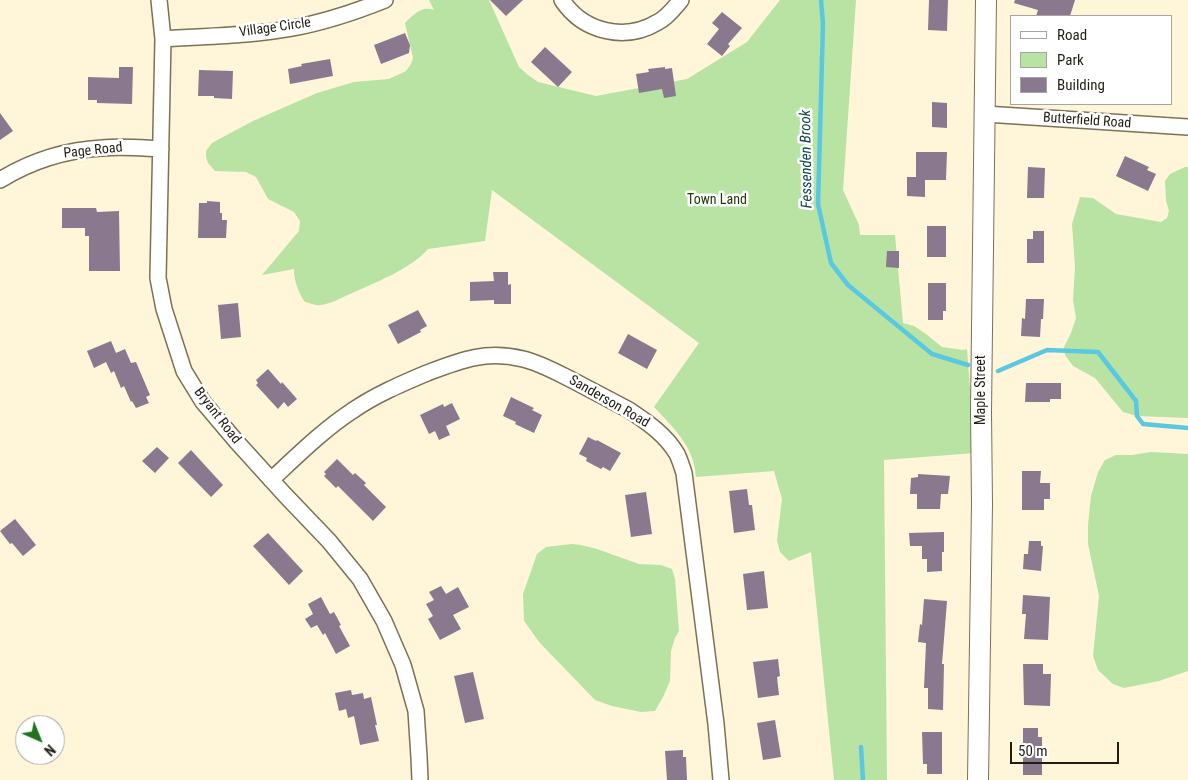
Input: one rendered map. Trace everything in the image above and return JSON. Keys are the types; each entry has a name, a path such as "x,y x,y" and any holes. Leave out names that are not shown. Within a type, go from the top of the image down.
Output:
{"main road":[{"name":"Maple Street","path":"978,780 986,0"}],"street":[{"name":"Bryant Road","path":"159,0 163,39 158,278 164,309 173,339 184,371 203,402 271,480 329,541 360,579 384,621 403,665 416,711 420,780"},
{"name":"Village Circle","path":"163,39 268,32 293,28 338,17 384,0"},
{"path":"562,0 572,13 585,23 599,30 615,33 630,32 660,22 672,12 680,0"},
{"name":"Butterfield Road","path":"985,114 1188,127"},
{"name":"Page Road","path":"0,180 34,163 80,150 104,147 160,149"},
{"name":"Sanderson Road","path":"271,480 333,425 372,398 394,387 473,357 489,355 507,356 540,364 629,410 666,439 676,454 684,473 716,724 721,780"}],"green space":[{"name":"Town Land","path":"429,0 489,0 519,67 538,82 596,96 687,79 747,42 780,0 856,0 843,190 859,225 860,235 895,235 903,323 914,326 942,347 967,349 975,453 884,460 887,780 834,780 811,552 789,561 780,552 777,540 782,499 774,471 696,477 694,463 686,446 677,432 654,407 699,343 492,190 485,241 428,249 402,269 332,302 315,305 305,302 297,286 294,269 262,275 299,231 300,221 294,212 268,199 256,177 246,172 215,171 208,163 206,151 212,143 253,121 317,93 354,82 389,79 406,71 413,58 405,23 422,10 434,10"},
{"path":"1188,167 1188,418 1137,416 1123,412 1095,378 1073,366 1065,355 1064,347 1076,318 1073,300 1075,267 1072,224 1080,197 1093,198 1116,214 1161,222 1167,218 1169,211 1166,201 1165,181 1170,174"},
{"path":"1151,452 1188,454 1188,671 1159,681 1124,688 1113,684 1098,670 1093,656 1099,596 1088,544 1091,496 1098,472 1105,460 1116,455"},
{"path":"572,544 597,549 639,564 661,565 672,569 675,579 679,631 671,651 670,681 655,711 641,712 612,706 595,700 540,643 524,621 523,594 537,554 546,547"}],"building":[{"path":"490,0 523,0 506,16"},
{"path":"929,0 948,0 947,31 928,30"},
{"path":"1015,0 1075,0 1070,15 1036,15 1038,10 1014,3"},
{"path":"722,12 742,28 728,44 730,46 722,56 707,44 719,29 712,23"},
{"path":"405,33 410,45 409,53 381,64 374,45"},
{"path":"545,47 572,72 558,87 531,62"},
{"path":"330,59 333,76 290,84 288,69 302,66 301,64"},
{"path":"119,67 133,67 132,104 97,103 97,100 88,100 88,77 119,78"},
{"path":"665,67 665,69 672,68 676,96 664,98 662,89 639,93 636,74 649,72 648,69"},
{"path":"199,70 233,71 232,99 198,96"},
{"path":"932,102 947,103 947,128 932,127"},
{"path":"0,113 13,131 0,140"},
{"path":"916,152 947,152 946,180 925,180 925,197 907,196 907,177 916,177"},
{"path":"1125,156 1149,167 1147,170 1156,174 1148,191 1116,176"},
{"path":"1028,167 1045,168 1044,198 1027,198"},
{"path":"207,201 220,202 222,220 227,220 226,238 198,238 199,203 207,203"},
{"path":"62,208 96,208 97,212 119,211 120,271 89,271 89,236 85,236 85,228 62,228"},
{"path":"927,226 946,226 946,257 927,257"},
{"path":"1033,231 1044,231 1044,263 1027,263 1027,239 1033,239"},
{"path":"887,251 899,251 899,268 886,267"},
{"path":"493,272 508,272 508,285 511,284 511,304 494,304 494,300 470,301 470,282 494,281"},
{"path":"928,283 946,283 946,311 943,311 943,320 928,320"},
{"path":"1026,299 1044,299 1040,337 1021,336 1022,318 1025,319"},
{"path":"238,303 241,337 221,339 218,305"},
{"path":"418,310 427,326 420,330 421,332 398,344 388,325"},
{"path":"628,334 657,350 647,369 618,353"},
{"path":"111,341 116,353 125,349 131,363 136,362 150,395 146,397 149,403 136,408 131,402 124,386 121,388 114,371 111,373 106,362 94,368 87,351"},
{"path":"268,369 297,399 288,407 284,402 278,409 256,385 258,383 256,380"},
{"path":"1026,383 1061,383 1061,399 1050,399 1050,402 1025,402"},
{"path":"511,397 534,408 532,410 542,415 534,433 503,416"},
{"path":"452,403 460,419 446,426 450,435 439,440 435,431 429,434 420,415 443,404 444,407"},
{"path":"588,437 621,453 610,471 603,467 601,469 586,461 587,458 579,454"},
{"path":"157,447 169,458 155,473 142,461"},
{"path":"191,450 223,485 211,497 178,463"},
{"path":"337,459 353,475 355,473 366,483 364,485 386,507 373,521 338,486 336,488 324,476 326,474 324,472"},
{"path":"1022,471 1041,471 1040,483 1050,483 1050,499 1044,499 1044,510 1022,510"},
{"path":"918,474 950,476 948,494 941,494 940,509 917,509 917,494 910,494 911,478 918,477"},
{"path":"747,489 749,505 752,505 755,530 734,533 729,491"},
{"path":"646,492 652,534 631,537 625,495"},
{"path":"15,519 36,545 23,556 0,531"},
{"path":"944,532 942,571 927,572 927,559 922,559 922,546 910,546 909,533"},
{"path":"268,533 303,571 289,585 253,546"},
{"path":"1029,541 1041,541 1041,546 1043,546 1041,571 1023,569 1024,554 1028,554"},
{"path":"764,571 768,608 747,610 743,574"},
{"path":"441,586 446,594 458,587 469,607 453,615 461,629 440,640 428,619 433,616 426,604 434,600 429,592"},
{"path":"1023,595 1050,597 1048,640 1024,639 1026,614 1022,614"},
{"path":"321,597 330,614 334,612 350,646 336,654 325,633 323,635 317,625 311,628 305,619 313,614 308,604"},
{"path":"924,599 947,601 942,664 944,664 943,710 928,709 928,688 924,688 926,643 918,642 920,624 922,625"},
{"path":"778,659 780,676 777,677 779,695 758,698 753,662"},
{"path":"1023,664 1043,664 1043,674 1051,674 1050,706 1024,705"},
{"path":"473,672 484,719 465,723 454,676"},
{"path":"351,690 352,695 363,693 364,699 371,697 379,741 360,745 354,716 348,718 346,709 339,711 335,693"},
{"path":"775,720 781,757 763,760 757,723"},
{"path":"1023,728 1038,728 1038,737 1042,737 1042,775 1023,775"},
{"path":"922,732 942,732 942,774 927,774 927,764 923,764"},
{"path":"683,750 683,757 686,757 687,780 667,780 665,751"}],"waterway":[{"name":"Fessenden Brook","path":"821,0 823,24 818,204 831,263 848,285 932,354 968,365"},
{"name":"Fessenden Brook","path":"998,371 1047,350 1098,352 1136,401 1137,416 1143,424 1188,428"},
{"path":"861,747 863,780"}]}
